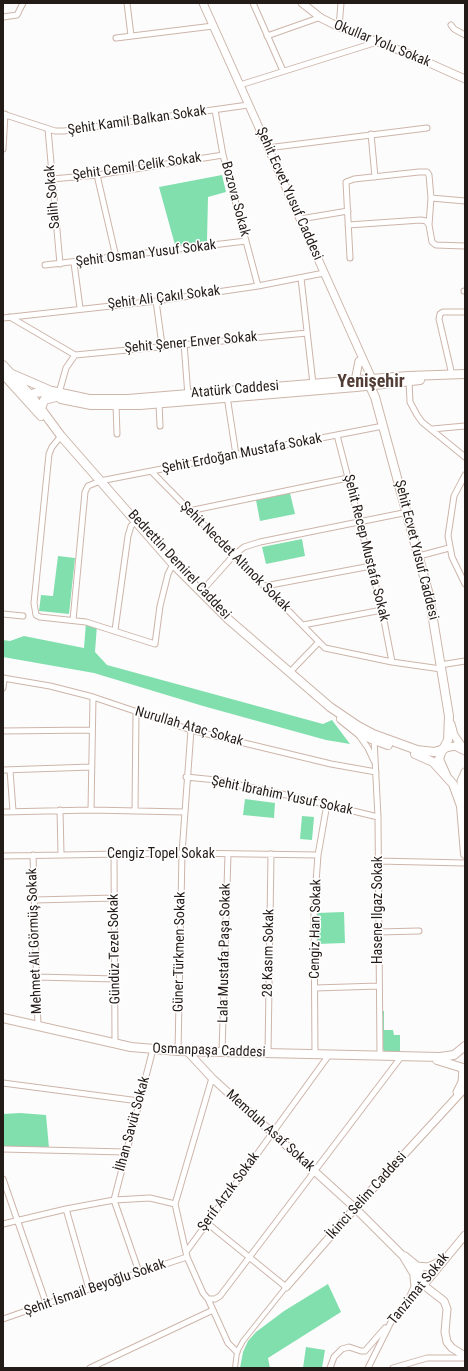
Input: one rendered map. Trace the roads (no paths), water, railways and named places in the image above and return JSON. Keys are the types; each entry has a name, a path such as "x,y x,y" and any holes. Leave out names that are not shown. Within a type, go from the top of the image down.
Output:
{"main road":[{"path":"5,372 55,394"},
{"name":"Bedrettin Demirel Caddesi","path":"5,372 173,564 228,619 330,707 354,730 428,758 446,775"},
{"name":"Atatürk Caddesi","path":"227,394 465,374"},
{"name":"Atatürk Caddesi","path":"386,381 409,381 450,375"},
{"path":"356,384 375,397 386,381"},
{"name":"Şehit Ecvet Yusuf Caddesi","path":"370,382 408,512 429,595 449,716 449,736 440,760 446,775"},
{"name":"Atatürk Caddesi","path":"55,394 80,404 116,405 159,403 188,398 313,384 356,384"},
{"name":"Atatürk Caddesi","path":"29,398 55,394 83,398 108,399 188,398"},
{"path":"41,409 44,400 55,394"},
{"name":"Bedrettin Demirel Caddesi","path":"29,398 41,409 56,430"},
{"name":"Bedrettin Demirel Caddesi","path":"330,707 374,738 422,751 434,752 445,748"},
{"path":"446,775 456,789 461,806 465,854"},
{"name":"Osmanpaşa Caddesi","path":"3,1018 115,1043 178,1051 417,1057 451,1056 460,1052 465,1046"},
{"path":"464,1068 462,1056 465,1046"},
{"name":"Osmanpaşa Caddesi","path":"417,1057 454,1064 464,1068"}],"street":[{"path":"3,17 17,15 23,3"},
{"path":"127,3 131,36"},
{"name":"Şehit Ecvet Yusuf Caddesi","path":"203,3 300,219 359,358 367,368 370,382"},
{"path":"253,3 283,71"},
{"name":"Okullar Yolu Sokak","path":"302,3 320,17 339,27 465,79"},
{"path":"339,27 341,3"},
{"path":"268,36 320,17"},
{"path":"451,24 454,29 465,35"},
{"path":"116,38 213,26"},
{"path":"240,85 377,42"},
{"name":"Şehit Kamil Balkan Sokak","path":"4,114 48,129 64,131 248,105"},
{"name":"Bozova Sokak","path":"215,110 222,155 258,286"},
{"path":"3,149 4,114"},
{"path":"267,148 427,128"},
{"name":"Salih Sokak","path":"48,129 60,264"},
{"path":"371,134 375,177"},
{"name":"Şehit Cemil Celik Sokak","path":"52,179 97,175 222,155"},
{"path":"350,258 348,211 345,186 348,181 375,177 427,172 429,175 431,198 429,225 430,238 434,244 465,246"},
{"path":"97,175 116,257"},
{"path":"431,198 465,201"},
{"path":"300,219 348,211"},
{"path":"348,225 421,220 426,221 429,225"},
{"name":"Şehit Osman Yusuf Sokak","path":"45,265 74,263 246,241"},
{"path":"74,263 80,308"},
{"name":"Şehit Ali Çakıl Sokak","path":"3,318 80,308 156,301 258,286 324,274"},
{"path":"301,278 313,384"},
{"path":"156,301 162,345"},
{"path":"450,375 439,319 440,314 443,312 465,312"},
{"path":"10,317 75,354 66,368 55,394"},
{"name":"Şehit Şener Enver Sokak","path":"75,354 307,333"},
{"path":"184,343 188,398"},
{"path":"359,358 370,382"},
{"path":"356,384 359,358"},
{"path":"367,368 386,381"},
{"path":"409,381 412,408 422,422 465,457"},
{"path":"227,394 236,455"},
{"path":"159,403 160,426"},
{"path":"116,405 117,434"},
{"name":"Şehit Erdoğan Mustafa Sokak","path":"100,481 383,426"},
{"path":"432,429 465,426"},
{"name":"Şehit Recep Mustafa Sokak","path":"338,435 382,610 392,662"},
{"path":"61,436 52,447 49,454 34,606 36,615 44,618 73,620 115,630 155,644 160,606 168,574 173,564"},
{"name":"Şehit Necdet Altınok Sokak","path":"152,472 324,648 392,662 440,667 465,661"},
{"path":"465,475 458,485 451,506 448,536 449,548 465,584"},
{"path":"189,511 348,478"},
{"path":"73,620 85,492 88,486 100,481"},
{"path":"201,592 234,555 244,547 260,542 408,512"},
{"path":"115,630 128,536 131,526 136,521"},
{"path":"419,556 449,548"},
{"path":"265,586 371,566"},
{"path":"303,625 382,610"},
{"path":"3,614 23,616"},
{"path":"290,672 318,642"},
{"path":"3,688 4,678"},
{"name":"Nurullah Ataç Sokak","path":"4,678 93,697 191,730 331,764 376,772"},
{"path":"91,810 93,697"},
{"path":"135,810 136,712"},
{"name":"Şehit Ecvet Yusuf Caddesi","path":"449,716 452,732 465,752"},
{"path":"3,731 92,730"},
{"name":"Güner Türkmen Sokak","path":"178,1051 182,853 186,777 191,730"},
{"name":"Hasene Ilgaz Sokak","path":"354,730 368,748 375,764"},
{"name":"Hasene Ilgaz Sokak","path":"374,738 378,817 380,1056"},
{"path":"445,748 455,746 465,752"},
{"path":"3,770 91,767"},
{"path":"10,770 13,811"},
{"path":"461,806 460,781 465,772"},
{"name":"Şehit İbrahim Yusuf Sokak","path":"186,777 236,784 378,817"},
{"name":"Cengiz Han Sokak","path":"315,1054 314,909 318,855 327,804"},
{"path":"60,810 61,854"},
{"path":"3,812 135,810 184,812"},
{"name":"Cengiz Topel Sokak","path":"3,856 182,853 318,855"},
{"name":"Gündüz Tezel Sokak","path":"114,854 116,979 115,1043"},
{"name":"Lala Mustafa Paşa Sokak","path":"222,1052 228,854"},
{"name":"28 Kasım Sokak","path":"268,1053 271,854"},
{"name":"Mehmet Ali Görmüş Sokak","path":"33,855 38,1027"},
{"path":"378,861 465,863"},
{"path":"34,900 115,898"},
{"path":"378,932 419,932"},
{"path":"36,977 116,979"},
{"path":"315,988 379,986"},
{"name":"İlhan Savüt Sokak","path":"114,1200 125,1152 153,1049"},
{"name":"Memduh Asaf Sokak","path":"187,1051 212,1078 355,1208 403,1256"},
{"name":"Şerif Arzık Sokak","path":"187,1254 207,1223 329,1055"},
{"path":"208,1299 217,1298 401,1057"},
{"name":"İkinci Selim Caddesi","path":"448,1105 462,1084 464,1068"},
{"path":"212,1078 175,1204 187,1254 203,1293 208,1299 228,1343 237,1352"},
{"path":"3,1083 139,1101"},
{"name":"İkinci Selim Caddesi","path":"286,1287 355,1208 465,1088"},
{"path":"3,1149 125,1152"},
{"path":"3,1180 46,1303"},
{"path":"3,1224 66,1209 114,1200 150,1198 175,1204"},
{"path":"114,1200 140,1272"},
{"path":"66,1209 89,1289"},
{"path":"207,1223 286,1287 243,1341 237,1352 235,1368"},
{"name":"Tanzimat Sokak","path":"368,1368 392,1320 411,1296 423,1286 465,1235"},
{"name":"Şehit İsmail Beyoğlu Sokak","path":"3,1319 140,1272 187,1254"},
{"path":"403,1256 417,1266 423,1286"},
{"path":"403,1256 423,1286 444,1301 447,1309 445,1332 447,1342 452,1348 465,1357"},
{"path":"417,1266 428,1267 444,1259"},
{"path":"411,1296 415,1288 414,1273"},
{"path":"90,1368 212,1310"},
{"path":"330,1368 336,1355 343,1348 350,1347 361,1351 366,1350 392,1320"},
{"path":"393,1368 427,1358 465,1357"}],"district":[{"name":"Yenişehir","path":"371,382"}]}
